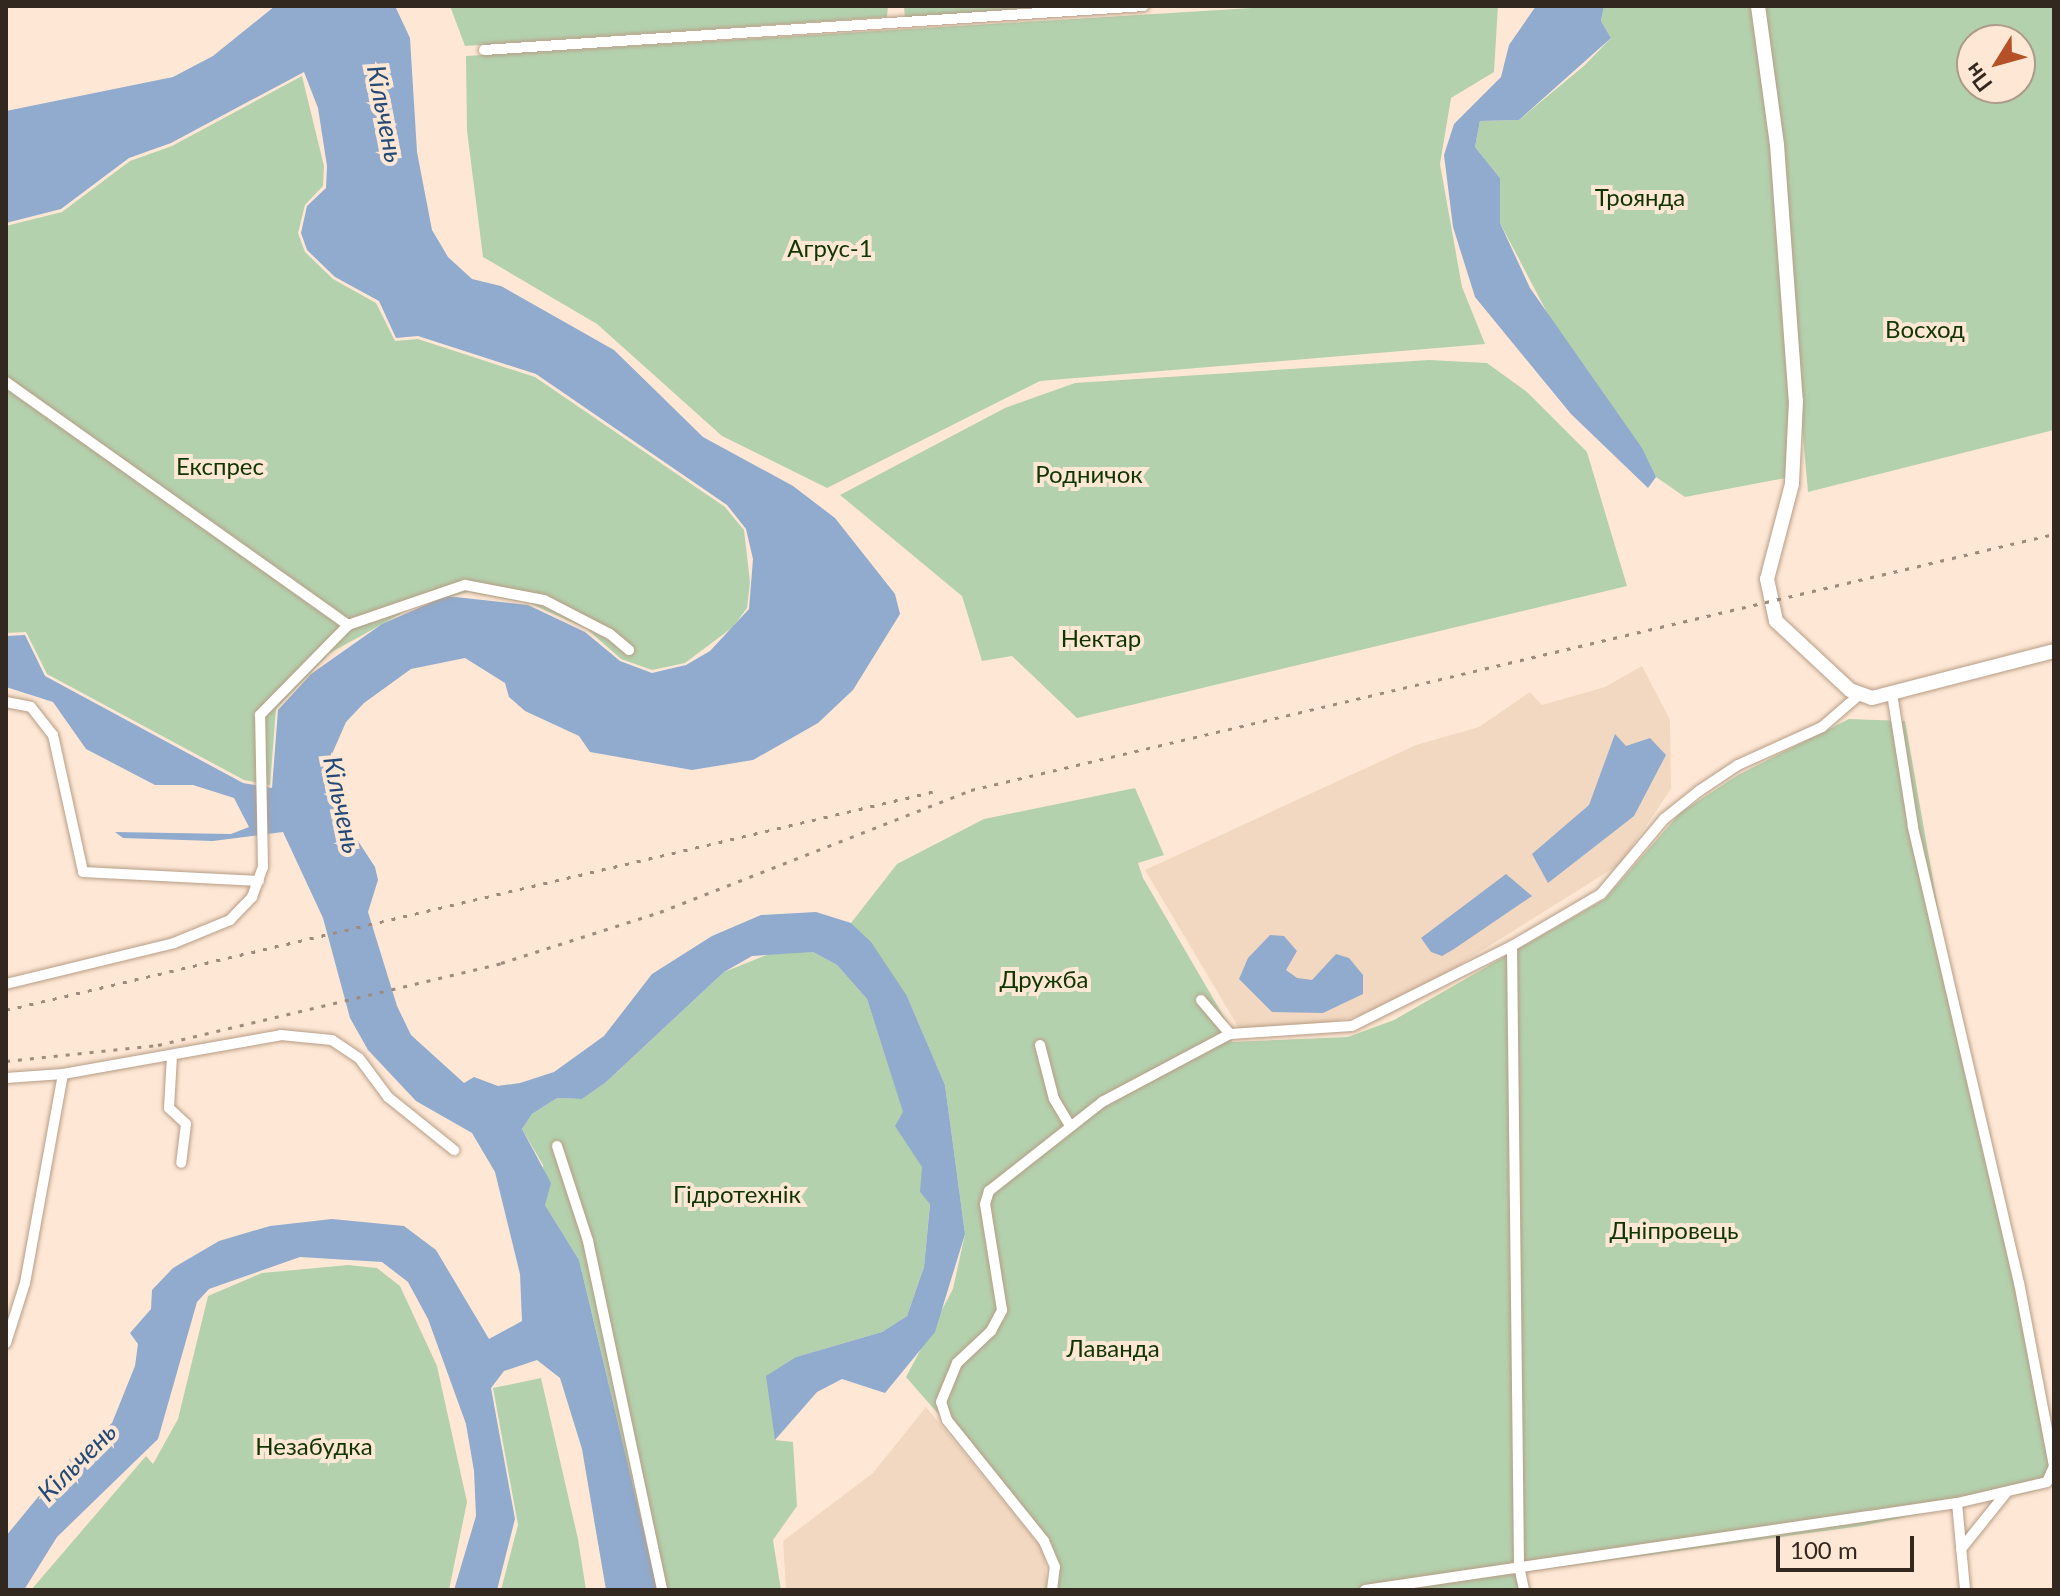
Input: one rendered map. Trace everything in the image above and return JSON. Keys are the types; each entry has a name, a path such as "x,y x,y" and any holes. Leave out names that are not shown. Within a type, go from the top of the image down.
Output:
{"street":[{"path":"484,50 1144,6"},
{"path":"1758,6 1782,203 1797,451 1767,589 1782,631 1859,695"},
{"path":"6,382 348,625"},
{"path":"6,984 200,935 230,920 259,881 265,838 258,775 260,715 348,625 465,585 544,600 610,634 629,650"},
{"path":"1052,1590 1055,1567 1044,1541 947,1420 941,1402 957,1363 991,1331 1002,1310 985,1204 989,1191 1070,1126 1230,1034 1352,1026 1512,946 1601,894 1664,819 1699,791 1738,765 1779,752 1822,727 1859,695 1892,693 2054,651"},
{"path":"1365,1590 1957,1503 2047,1482 2054,1466 2019,1283 1913,826 1892,693"},
{"path":"6,702 31,707 53,735 78,833 79,869 89,873 259,881"},
{"path":"1512,946 1519,1566 1524,1590"},
{"path":"1201,1000 1230,1034"},
{"path":"6,1078 63,1074 281,1035 332,1040 359,1058 388,1097 454,1150"},
{"path":"1040,1045 1054,1099 1070,1126"},
{"path":"172,1056 169,1108 186,1124 181,1163"},
{"path":"6,1343 25,1283 63,1074"},
{"path":"557,1146 588,1241 662,1590"},
{"path":"1961,1549 2006,1493"},
{"path":"1957,1503 1965,1590"}],"shaded area":[{"path":"1642,666 1670,720 1671,789 1620,864 1416,992 1358,1016 1293,1030 1240,1030 1145,870 1416,745 1479,727 1530,692 1542,705 1605,687"},
{"path":"926,1407 1044,1551 1047,1590 786,1590 783,1541 873,1473"}],"green space":[{"path":"450,6 888,6 887,17 465,46"},
{"path":"904,6 1048,6 905,19"},
{"name":"Агрус-1","path":"1285,6 1498,6 1494,72 1451,98 1440,164 1462,287 1485,344 1040,381 827,488 722,436 597,324 483,257 467,131 466,56"},
{"name":"Троянда","path":"1604,6 1762,6 1796,476 1685,497 1656,477 1561,339 1500,223 1500,178 1475,147 1480,121 1519,120 1585,65 1611,38 1601,21"},
{"name":"Восход","path":"1764,6 2054,6 2054,430 1808,492"},
{"name":"Експрес","path":"302,76 324,166 323,186 305,205 298,233 305,252 333,279 376,303 395,341 418,339 535,377 725,507 744,530 750,582 747,608 733,627 685,663 652,670 621,659 587,629 529,603 468,592 415,606 330,653 276,709 270,785 244,780 47,674 26,632 6,633 6,226 62,212 130,161 172,146"},
{"path":"1429,360 1487,363 1527,392 1587,452 1627,586 1077,718 1012,656 982,661 962,596 840,495 1005,408 1075,383"},
{"name":"Дніпровець","path":"1849,719 1905,721 1974,1113 2018,1294 2051,1472 2035,1491 1861,1526 1518,1573 1522,1590 1059,1590 1051,1543 906,1377 953,1289 965,1234 945,1085 907,996 851,923 897,864 984,819 1135,788 1164,855 1138,863 1143,878 1231,1029 1232,1042 1348,1037 1394,1020 1605,899 1680,813 1738,775"},
{"name":"Гідротехнік","path":"779,950 813,952 837,965 867,999 904,1113 896,1126 922,1166 930,1203 924,1267 907,1316 882,1332 796,1357 775,1440 793,1442 797,1506 773,1540 781,1590 658,1590 579,1260 545,1205 543,1165 522,1129 532,1114 557,1098 582,1099 605,1083 724,972"},
{"name":"Незабудка","path":"348,1265 377,1268 400,1286 437,1366 467,1502 449,1590 31,1590 146,1456 153,1464 178,1419 208,1296 262,1273"},
{"path":"541,1378 578,1539 586,1590 501,1590 518,1525 493,1388"}],"water":[{"name":"Кільчень","path":"275,6 395,6 410,38 417,152 432,230 448,257 472,279 501,286 614,350 703,437 793,486 835,518 895,594 900,614 853,690 818,723 753,760 692,770 590,752 579,736 525,711 509,697 505,683 465,658 411,669 364,703 346,722 325,770 332,801 375,867 378,880 368,912 397,1006 411,1035 464,1083 474,1077 498,1086 520,1083 554,1072 604,1036 652,974 712,936 761,915 816,912 851,923 871,942 907,996 945,1085 965,1234 935,1332 885,1393 842,1379 817,1392 775,1440 766,1376 796,1357 882,1332 907,1316 924,1267 930,1204 920,1192 922,1167 895,1126 903,1112 867,999 837,965 813,952 752,956 724,972 605,1083 582,1099 557,1098 532,1114 522,1129 551,1183 545,1205 579,1260 658,1590 606,1590 582,1449 560,1378 537,1360 504,1371 491,1388 515,1519 497,1590 454,1590 476,1516 474,1471 466,1424 428,1319 408,1282 382,1262 300,1257 209,1289 197,1302 158,1439 57,1537 24,1590 6,1590 6,1536 70,1458 112,1423 135,1366 138,1344 130,1333 151,1309 152,1290 173,1268 219,1241 270,1226 332,1219 404,1226 436,1250 489,1339 522,1321 520,1274 495,1172 472,1133 416,1101 368,1050 350,1018 323,918 283,832 213,841 123,838 115,832 231,834 249,827 234,798 193,785 155,785 86,749 53,702 6,687 6,636 25,635 45,676 243,783 272,788 278,710 311,674 382,624 446,596 528,605 585,632 620,661 652,673 686,665 710,651 749,609 753,559 746,529 727,505 536,374 418,336 396,338 379,301 335,277 307,250 301,233 307,206 326,188 327,166 318,108 304,72 171,143 129,158 61,209 6,223 6,111 173,77 213,56"},
{"path":"1536,6 1604,6 1601,21 1611,38 1519,120 1480,121 1475,147 1500,178 1500,223 1530,288 1642,448 1656,477 1648,488 1571,414 1475,297 1453,227 1444,155 1454,124 1501,77 1509,45"},
{"path":"1615,734 1626,746 1650,738 1666,755 1634,816 1548,883 1532,854 1589,805"},
{"path":"1506,874 1532,896 1442,956 1431,952 1421,938"},
{"path":"1270,935 1284,936 1297,951 1286,970 1297,978 1312,980 1336,954 1349,958 1363,975 1363,994 1323,1013 1272,1012 1239,979 1248,958"}],"railway":[{"path":"6,1061 158,1045 501,963 660,912 971,790 2054,534"},
{"path":"6,1010 936,791"}],"park label":[{"name":"Родничок","path":"1089,474"},
{"name":"Нектар","path":"1101,638"},
{"name":"Дружба","path":"1044,979"},
{"name":"Лаванда","path":"1113,1348"}]}
